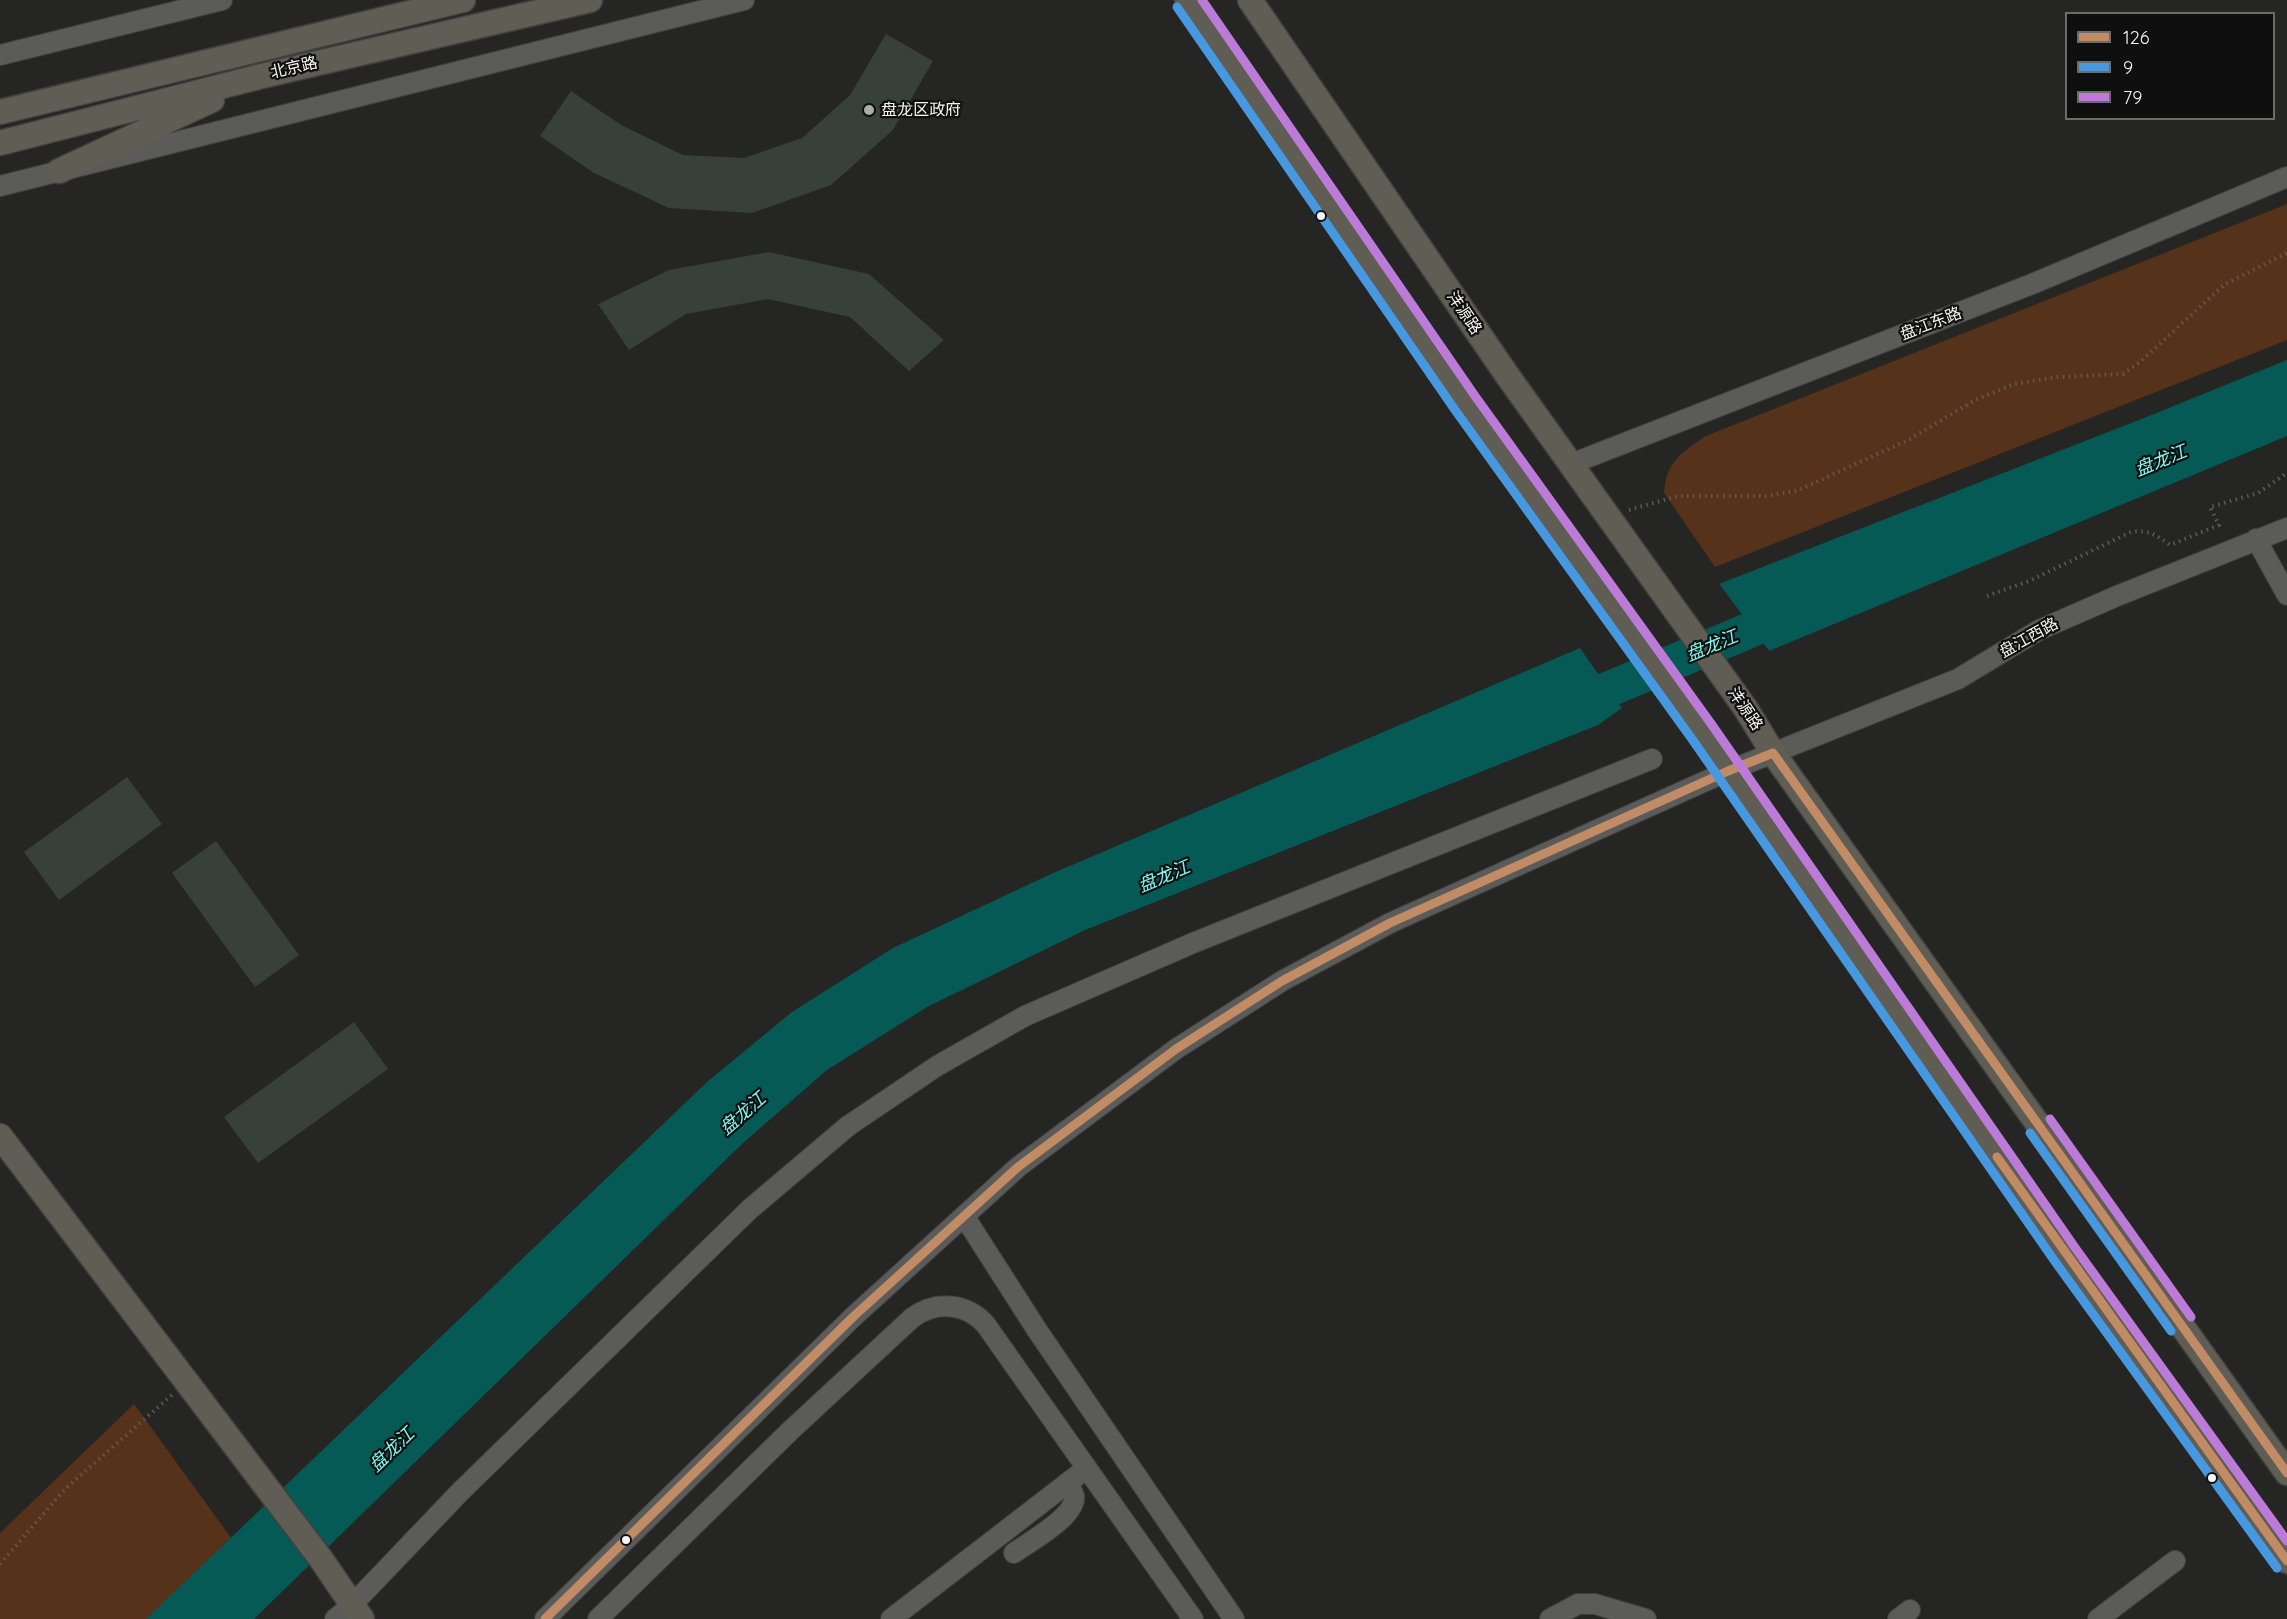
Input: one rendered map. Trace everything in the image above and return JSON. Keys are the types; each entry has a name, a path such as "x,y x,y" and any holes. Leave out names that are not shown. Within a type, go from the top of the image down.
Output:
{"main road":[{"name":"北京路","path":"0,112 463,0"},
{"name":"北京路","path":"0,143 266,75 590,0"},
{"path":"1187,0 1465,403 1686,710 2067,1256 2287,1562"},
{"name":"沣源路","path":"1250,0 1500,366 1656,582 1731,688 1773,753 2287,1473"},
{"path":"59,171 266,75"},
{"path":"0,1136 321,1559 350,1614"}],"street":[{"path":"0,56 222,0"},
{"path":"0,186 744,0"},
{"name":"盘江东路","path":"1571,464 2032,284 2287,177"},
{"name":"盘江西路","path":"545,1619 853,1317 1018,1167 1176,1049 1282,981 1390,923 1728,771 1958,679 2039,630 2287,528"},
{"path":"2256,539 2287,595"},
{"path":"350,1614 460,1492 750,1209 848,1126 937,1066 1025,1016 1193,943 1652,759"},
{"path":"964,1216 1049,1348 1234,1619"},
{"path":"598,1619 790,1431 922,1310 936,1306 952,1306 979,1317 1193,1619"},
{"path":"891,1619 1086,1468"},
{"path":"1014,1553 1064,1518 1072,1507 1074,1496 1067,1483"},
{"path":"2098,1619 2175,1561"},
{"path":"1550,1619 1578,1604 1595,1604 1646,1619"}],"path":[{"path":"1609,516 1678,495 1766,496 1797,491 1910,439 1975,400 2014,384 2056,377 2123,374 2140,362 2225,284 2287,252"},
{"path":"1987,596 2029,581 2131,532 2142,530 2152,532 2170,544 2219,525 2210,507 2258,493 2287,472"},
{"path":"0,1564 65,1489 187,1382"}],"shaded area":[{"path":"2287,204 2287,340 1715,567 1664,493 1668,473 1676,459 1706,436"},
{"path":"134,1404 237,1546 163,1619 0,1619 0,1533"}],"water":[{"path":"2287,360 2287,436 1769,651 1719,584 2144,418"},
{"path":"1580,648 1622,708 1598,725 1085,930 927,1007 827,1070 743,1143 254,1619 146,1619 707,1082 792,1012 893,948 1051,874"}],"pier":[{"path":"1717,581 1771,654 1767,653 1717,586"},
{"path":"1579,646 1583,647 1625,706 1624,710"}],"building":[{"name":"盘龙区政府","path":"886,34 933,61 893,130 831,185 752,213 669,208 594,173 540,136 571,91 621,125 683,155 744,158 802,138 850,95"},
{"path":"769,252 869,274 944,340 909,371 850,317 768,299 686,314 629,350 598,304 669,270"},
{"path":"127,777 162,824 59,900 24,852"},
{"path":"216,841 299,955 255,987 172,873"},
{"path":"354,1022 388,1069 258,1163 224,1117"}],"waterway":[{"name":"盘龙江","path":"1564,708 1798,610"}],"transit line":[{"name":"79","path":"1202,0 1475,396 1712,725 2076,1249 2287,1541"},
{"name":"9","path":"1177,7 1455,410 1692,739 2056,1263 2277,1568"},
{"name":"126","path":"545,1619 853,1317 1018,1167 1176,1049 1282,981 1390,923 1728,771 1773,753 2287,1473"},
{"name":"79","path":"2050,1119 2191,1317"},
{"name":"9","path":"2030,1133 2171,1331"},
{"name":"126","path":"1997,1157 2287,1561"}],"place":[{"name":"盘龙区政府","path":"869,110"}]}
